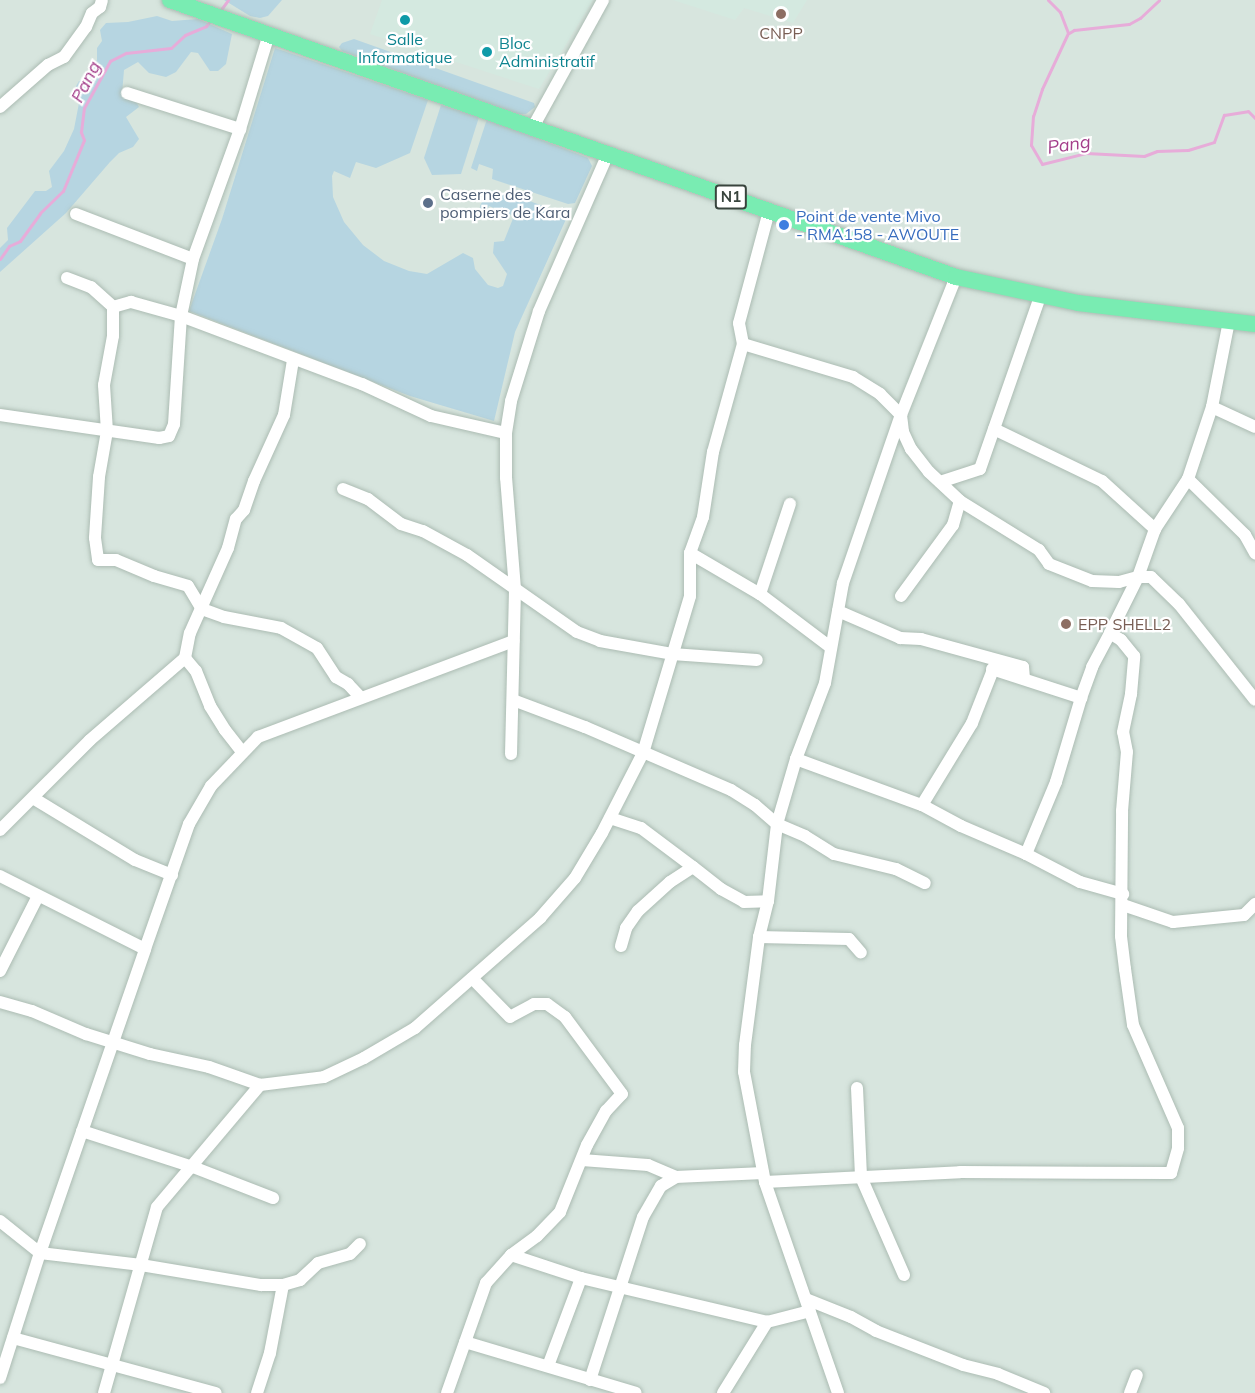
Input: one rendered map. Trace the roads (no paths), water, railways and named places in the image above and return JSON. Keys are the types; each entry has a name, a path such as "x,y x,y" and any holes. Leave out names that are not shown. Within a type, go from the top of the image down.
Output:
{"highway":[{"name":"N1","path":"170,0 956,277 1040,297 1255,324"}],"street":[{"path":"0,107 48,65 64,57 79,39 102,0"},
{"path":"533,127 603,0"},
{"path":"0,415 159,438 170,436 174,424 181,316 193,259 240,129 269,34"},
{"path":"127,93 240,129"},
{"path":"510,754 515,589 506,478 506,433 511,401 538,311 609,154"},
{"path":"0,1002 32,1011 86,1034 150,1054 209,1067 260,1085 324,1077 364,1058 415,1028 540,918 575,878 610,818 643,753 690,596 690,553 703,517 713,452 742,344 738,323 769,211"},
{"path":"76,214 193,259"},
{"path":"838,1393 764,1178 744,1072 759,937 768,901 777,824 796,759 825,683 843,583 901,415 956,277"},
{"path":"67,278 91,287 113,308 113,336 104,385 107,431 99,477 95,538 98,560 116,560 154,576 188,586 202,609 224,617 281,628 306,641 317,648 336,677 348,684 360,697"},
{"path":"940,482 980,469 1040,297"},
{"path":"113,308 131,302 181,316 362,384 431,416 506,433"},
{"path":"1026,854 1056,782 1092,667 1138,576 1155,529 1188,479 1212,406 1229,321"},
{"path":"742,344 852,377 880,394 901,415 903,432 911,449 940,482 960,501 1039,550 1049,564 1092,581 1119,582 1138,576 1151,577 1179,604 1255,700"},
{"path":"0,830 90,740 185,658 190,633 228,548 236,519 244,510 254,481 284,415 293,360"},
{"path":"1212,406 1255,427"},
{"path":"994,429 1102,480 1155,529"},
{"path":"1188,479 1245,535 1255,553"},
{"path":"343,489 368,499 401,524 423,531 467,555 577,632 600,641 672,654 757,660"},
{"path":"901,596 953,525 960,501"},
{"path":"760,594 790,504"},
{"path":"690,553 760,594 831,647"},
{"path":"838,611 900,638 921,639 995,665 1023,667 1024,679 1081,698"},
{"path":"582,1160 648,1165 676,1177 861,1177 1084,1171 1171,1173 1178,1148 1178,1128 1133,1025 1121,936 1122,811 1127,752 1124,732 1131,694 1134,656 1121,640 1110,633"},
{"path":"0,1378 40,1253 189,824 211,786 258,737 514,641"},
{"path":"185,658 196,670 210,706 242,752"},
{"path":"922,805 972,723 995,665"},
{"path":"513,700 585,727 731,790 755,805 777,824 805,836 834,854 896,869 925,883"},
{"path":"796,759 922,805 1080,882 1173,922 1244,915 1255,904"},
{"path":"33,798 135,860 172,875"},
{"path":"610,818 640,828 721,890 744,902 768,901"},
{"path":"621,945 626,928 638,911 670,882 693,867"},
{"path":"0,876 145,949"},
{"path":"0,971 38,896"},
{"path":"759,937 849,939 861,953"},
{"path":"447,1393 486,1283 511,1255 537,1236 560,1212 606,1111 622,1094 565,1017 547,1004 534,1004 510,1017 472,978"},
{"path":"104,1393 110,1365 158,1207 260,1085"},
{"path":"857,1088 861,1177 882,1230 904,1275"},
{"path":"82,1131 193,1167 273,1198"},
{"path":"590,1380 643,1217 661,1186 676,1177"},
{"path":"0,1221 40,1253 141,1265 261,1285 283,1285 300,1280 318,1263 350,1254 360,1244"},
{"path":"511,1255 581,1278 767,1322"},
{"path":"548,1366 581,1278"},
{"path":"257,1393 270,1353 283,1285"},
{"path":"723,1393 767,1322 808,1305 850,1317 876,1331 963,1365 998,1374 1044,1393"},
{"path":"13,1338 216,1393"},
{"path":"465,1342 636,1393"},
{"path":"1130,1393 1137,1375"}],"waterway":[{"name":"Pang","path":"220,11 228,0"},
{"name":"Pang","path":"1048,0 1060,12 1068,33 1042,89 1033,116 1031,145 1042,164 1086,153 1144,156 1157,151 1188,150 1214,142 1224,115 1248,111 1255,118"},
{"path":"1069,33 1074,30 1129,24 1140,18 1159,0"},
{"name":"Pang","path":"0,259 9,246 20,241 40,213 63,191 84,140 81,132 84,108 110,61 126,53 171,48 185,35 206,26 211,20"}],"place":[{"name":"CNPP","path":"781,14"},
{"name":"Salle Informatique","path":"405,20"},
{"name":"Bloc Administratif","path":"487,52"},
{"name":"Caserne des pompiers de Kara","path":"428,203"},
{"name":"Point de vente Mivo - RMA158 - AWOUTE","path":"784,225"},
{"name":"EPP SHELL2","path":"1066,624"}]}
